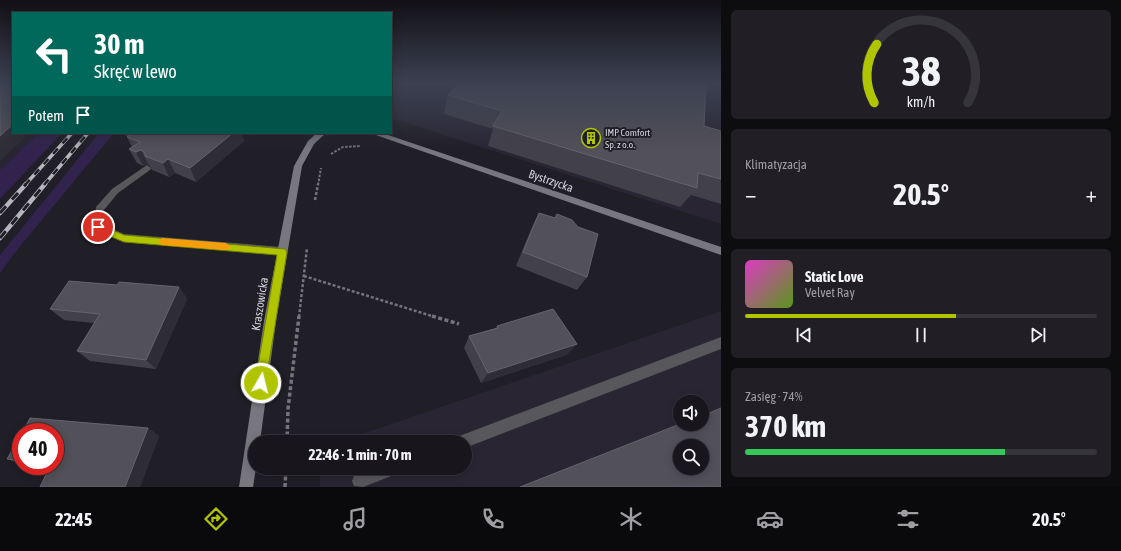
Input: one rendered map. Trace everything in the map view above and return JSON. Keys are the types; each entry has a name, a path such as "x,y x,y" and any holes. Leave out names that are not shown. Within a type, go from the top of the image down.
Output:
{"street":[{"name":"Kraszowicka","path":"246,487 270,322 298,166 311,143 321,134"},
{"name":"Bystrzycka","path":"377,134 721,251"}],"lane":[{"path":"147,168 115,191 99,209 98,227 124,238 282,252"},
{"path":"472,438 721,344"},
{"path":"359,481 375,475"}],"path":[{"path":"327,157 334,151 343,147 361,146"},
{"path":"314,204 324,162"},
{"path":"287,435 288,410 308,241"},
{"path":"304,276 459,324"},
{"path":"285,487 286,475"}],"shaded area":[{"path":"0,106 6,106 12,134 37,134 0,170"},
{"name":"IMP Comfort Sp. z o.o.","path":"392,106 721,106 721,224 392,118"},
{"path":"37,134 61,134 0,199 0,170"},
{"path":"98,134 113,134 17,250 0,273 0,255"},
{"path":"721,311 721,487 320,487 320,475 472,475 472,435 359,435"}],"building":[{"path":"0,106 12,106 12,125 0,136"},
{"path":"484,106 705,106 704,126 721,131 721,179 698,173 697,188 493,126 502,111"},
{"path":"131,134 232,134 190,168 168,159 163,163 145,156 145,153 141,150 136,152 129,149 140,142 127,137"},
{"path":"539,213 555,218 557,214 572,220 578,227 598,234 587,277 523,252"},
{"path":"69,281 117,285 119,282 179,287 146,360 77,351 100,314 50,309"},
{"path":"553,309 577,344 488,373 469,336 498,328 497,326"},
{"path":"721,408 721,487 520,487 673,427 673,431 709,431 709,413"},
{"path":"30,418 148,428 125,487 40,487 46,475 64,475 64,423 28,423"},
{"path":"12,450 12,460 7,459"}],"railway":[{"path":"25,185 71,134"},
{"path":"44,185 87,134"},
{"path":"0,213 26,184"},
{"path":"0,238 45,184"}],"slow traffic":[{"path":"162,241 226,247"}],"place":[{"name":"IMP Comfort Sp. z o.o.","path":"591,138"}],"route":[{"path":"98,227 124,238 282,252 261,383"}]}
